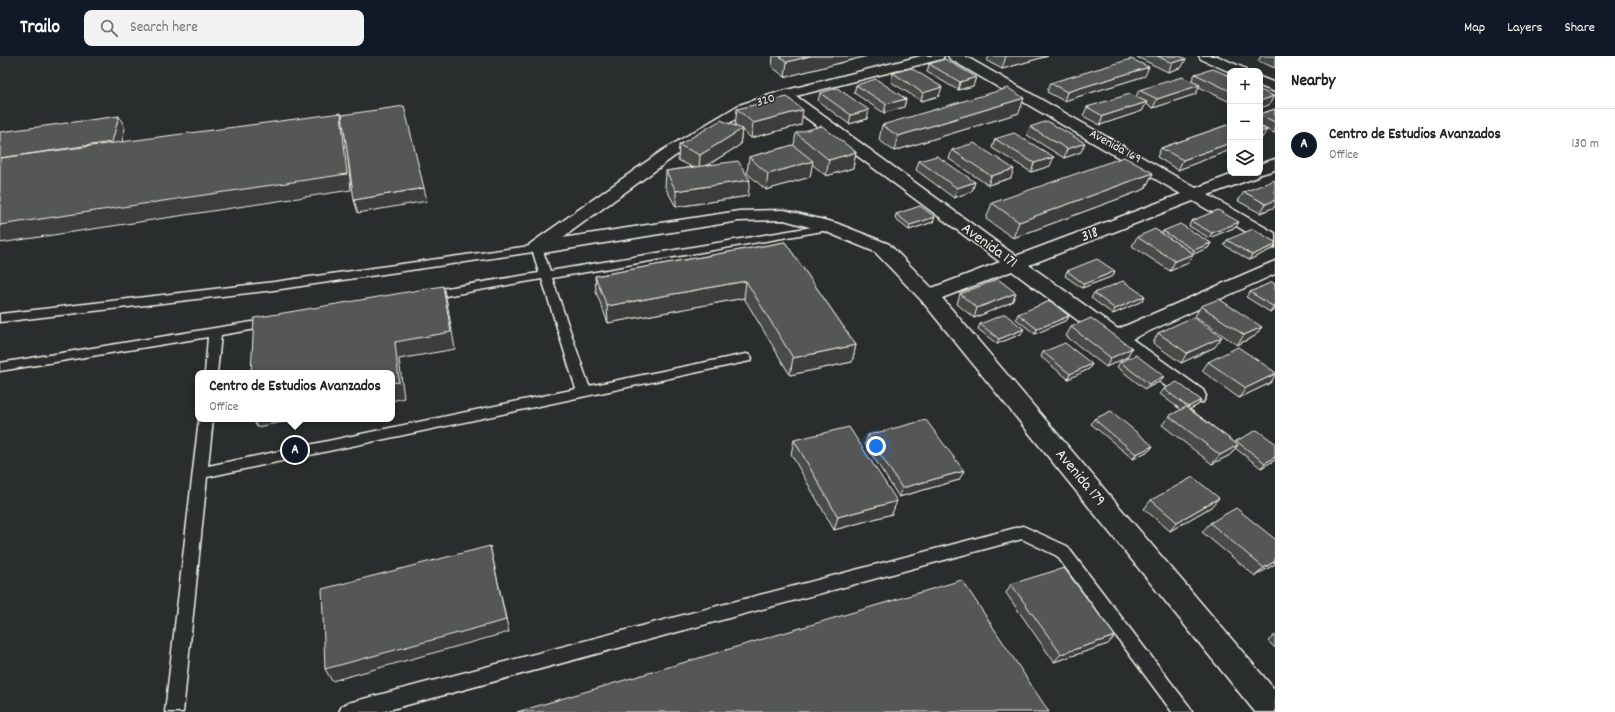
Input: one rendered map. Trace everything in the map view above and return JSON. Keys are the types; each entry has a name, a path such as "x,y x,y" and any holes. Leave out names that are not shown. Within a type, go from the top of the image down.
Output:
{"street":[{"name":"320","path":"537,248 669,153 744,108 937,56"},
{"name":"Avenida 169","path":"955,56 1275,240"},
{"path":"1206,56 1232,68"},
{"path":"1263,82 1275,88"},
{"name":"Avenida 171","path":"784,96 1195,396"},
{"path":"1263,169 1275,164"},
{"name":"318","path":"929,296 1243,176"},
{"path":"537,248 739,216 784,216 830,227"},
{"name":"Avenida 179","path":"830,227 882,248 929,296 1274,712"},
{"path":"1117,338 1275,267"}],"lane":[{"path":"416,297 830,227"},
{"path":"0,318 274,286 537,248 547,274 584,392"},
{"path":"0,367 285,320"},
{"path":"211,370 215,332"},
{"path":"200,473 746,358"},
{"path":"174,712 206,422"},
{"path":"348,712 1023,532 1062,551 1183,712"}],"building":[{"path":"779,56 810,56 787,62"},
{"path":"1157,56 1180,56 1186,59 1172,63"},
{"path":"945,59 976,77 960,82 929,64"},
{"path":"1131,59 1149,67 1067,92 1050,83"},
{"path":"911,68 942,87 923,93 893,73"},
{"path":"1213,69 1227,75 1227,90 1195,74"},
{"path":"1182,77 1200,85 1157,99 1139,90"},
{"path":"876,79 906,99 886,104 856,85"},
{"path":"837,88 869,110 851,115 820,93"},
{"path":"1008,88 1024,98 898,136 882,125"},
{"path":"1263,91 1274,96 1263,100"},
{"path":"1130,94 1147,102 1103,116 1087,107"},
{"path":"787,97 803,110 753,123 737,109"},
{"path":"404,106 424,188 354,200 342,115"},
{"path":"1275,109 1275,122 1263,116 1263,113"},
{"path":"341,113 347,174 0,225 0,158"},
{"path":"119,116 112,142 0,158 0,132"},
{"path":"721,120 742,129 700,155 679,145"},
{"path":"1047,121 1085,143 1067,149 1030,127"},
{"path":"1227,125 1227,144 1183,160 1161,148"},
{"path":"822,126 856,152 829,160 796,133"},
{"path":"1014,133 1054,157 1034,163 995,139"},
{"path":"974,143 1014,169 991,176 952,150"},
{"path":"793,145 813,161 768,174 749,157"},
{"path":"937,156 975,182 957,188 919,161"},
{"path":"1124,157 1153,173 1019,222 992,203"},
{"path":"738,161 750,180 676,191 666,171"},
{"path":"1275,180 1275,200 1266,204 1244,192"},
{"path":"920,206 935,217 910,225 896,214"},
{"path":"1218,210 1239,222 1212,233 1191,221"},
{"path":"1180,224 1211,243 1194,250 1163,231"},
{"path":"1155,229 1194,254 1175,261 1137,237"},
{"path":"1253,229 1275,242 1275,245 1252,255 1227,240"},
{"path":"785,242 856,345 793,358 746,281 607,306 595,276"},
{"path":"1097,259 1115,271 1084,284 1067,271"},
{"path":"998,279 1016,293 977,308 960,294"},
{"path":"1123,281 1145,296 1115,309 1094,293"},
{"path":"1272,282 1275,284 1275,307 1250,292"},
{"path":"443,286 451,332 395,342 399,382 395,383 395,370 251,370 254,318"},
{"path":"1219,299 1262,327 1244,335 1201,306"},
{"path":"1050,301 1069,316 1037,329 1018,314"},
{"path":"1005,314 1024,329 999,339 980,324"},
{"path":"1193,317 1222,337 1187,353 1158,333"},
{"path":"1091,318 1132,348 1111,358 1071,327"},
{"path":"1065,343 1092,364 1070,374 1043,352"},
{"path":"1238,347 1275,372 1275,374 1246,388 1208,362"},
{"path":"1136,355 1164,376 1149,384 1120,362"},
{"path":"1177,382 1201,400 1188,407 1164,389"},
{"path":"1186,407 1238,445 1220,455 1169,416"},
{"path":"1111,411 1153,446 1136,454 1094,419"},
{"path":"926,420 964,471 902,488 868,435"},
{"path":"849,427 897,501 838,517 794,440"},
{"path":"1257,430 1275,443 1275,457 1265,463 1236,441"},
{"path":"1193,477 1219,498 1177,522 1151,500"},
{"path":"1236,508 1275,539 1275,561 1264,568 1210,523"},
{"path":"490,546 506,620 325,669 322,589"},
{"path":"1064,568 1115,636 1061,654 1011,584"},
{"path":"962,580 1049,712 517,712"}],"place":[{"name":"Centro de Estudios Avanzados","path":"295,450"}]}
